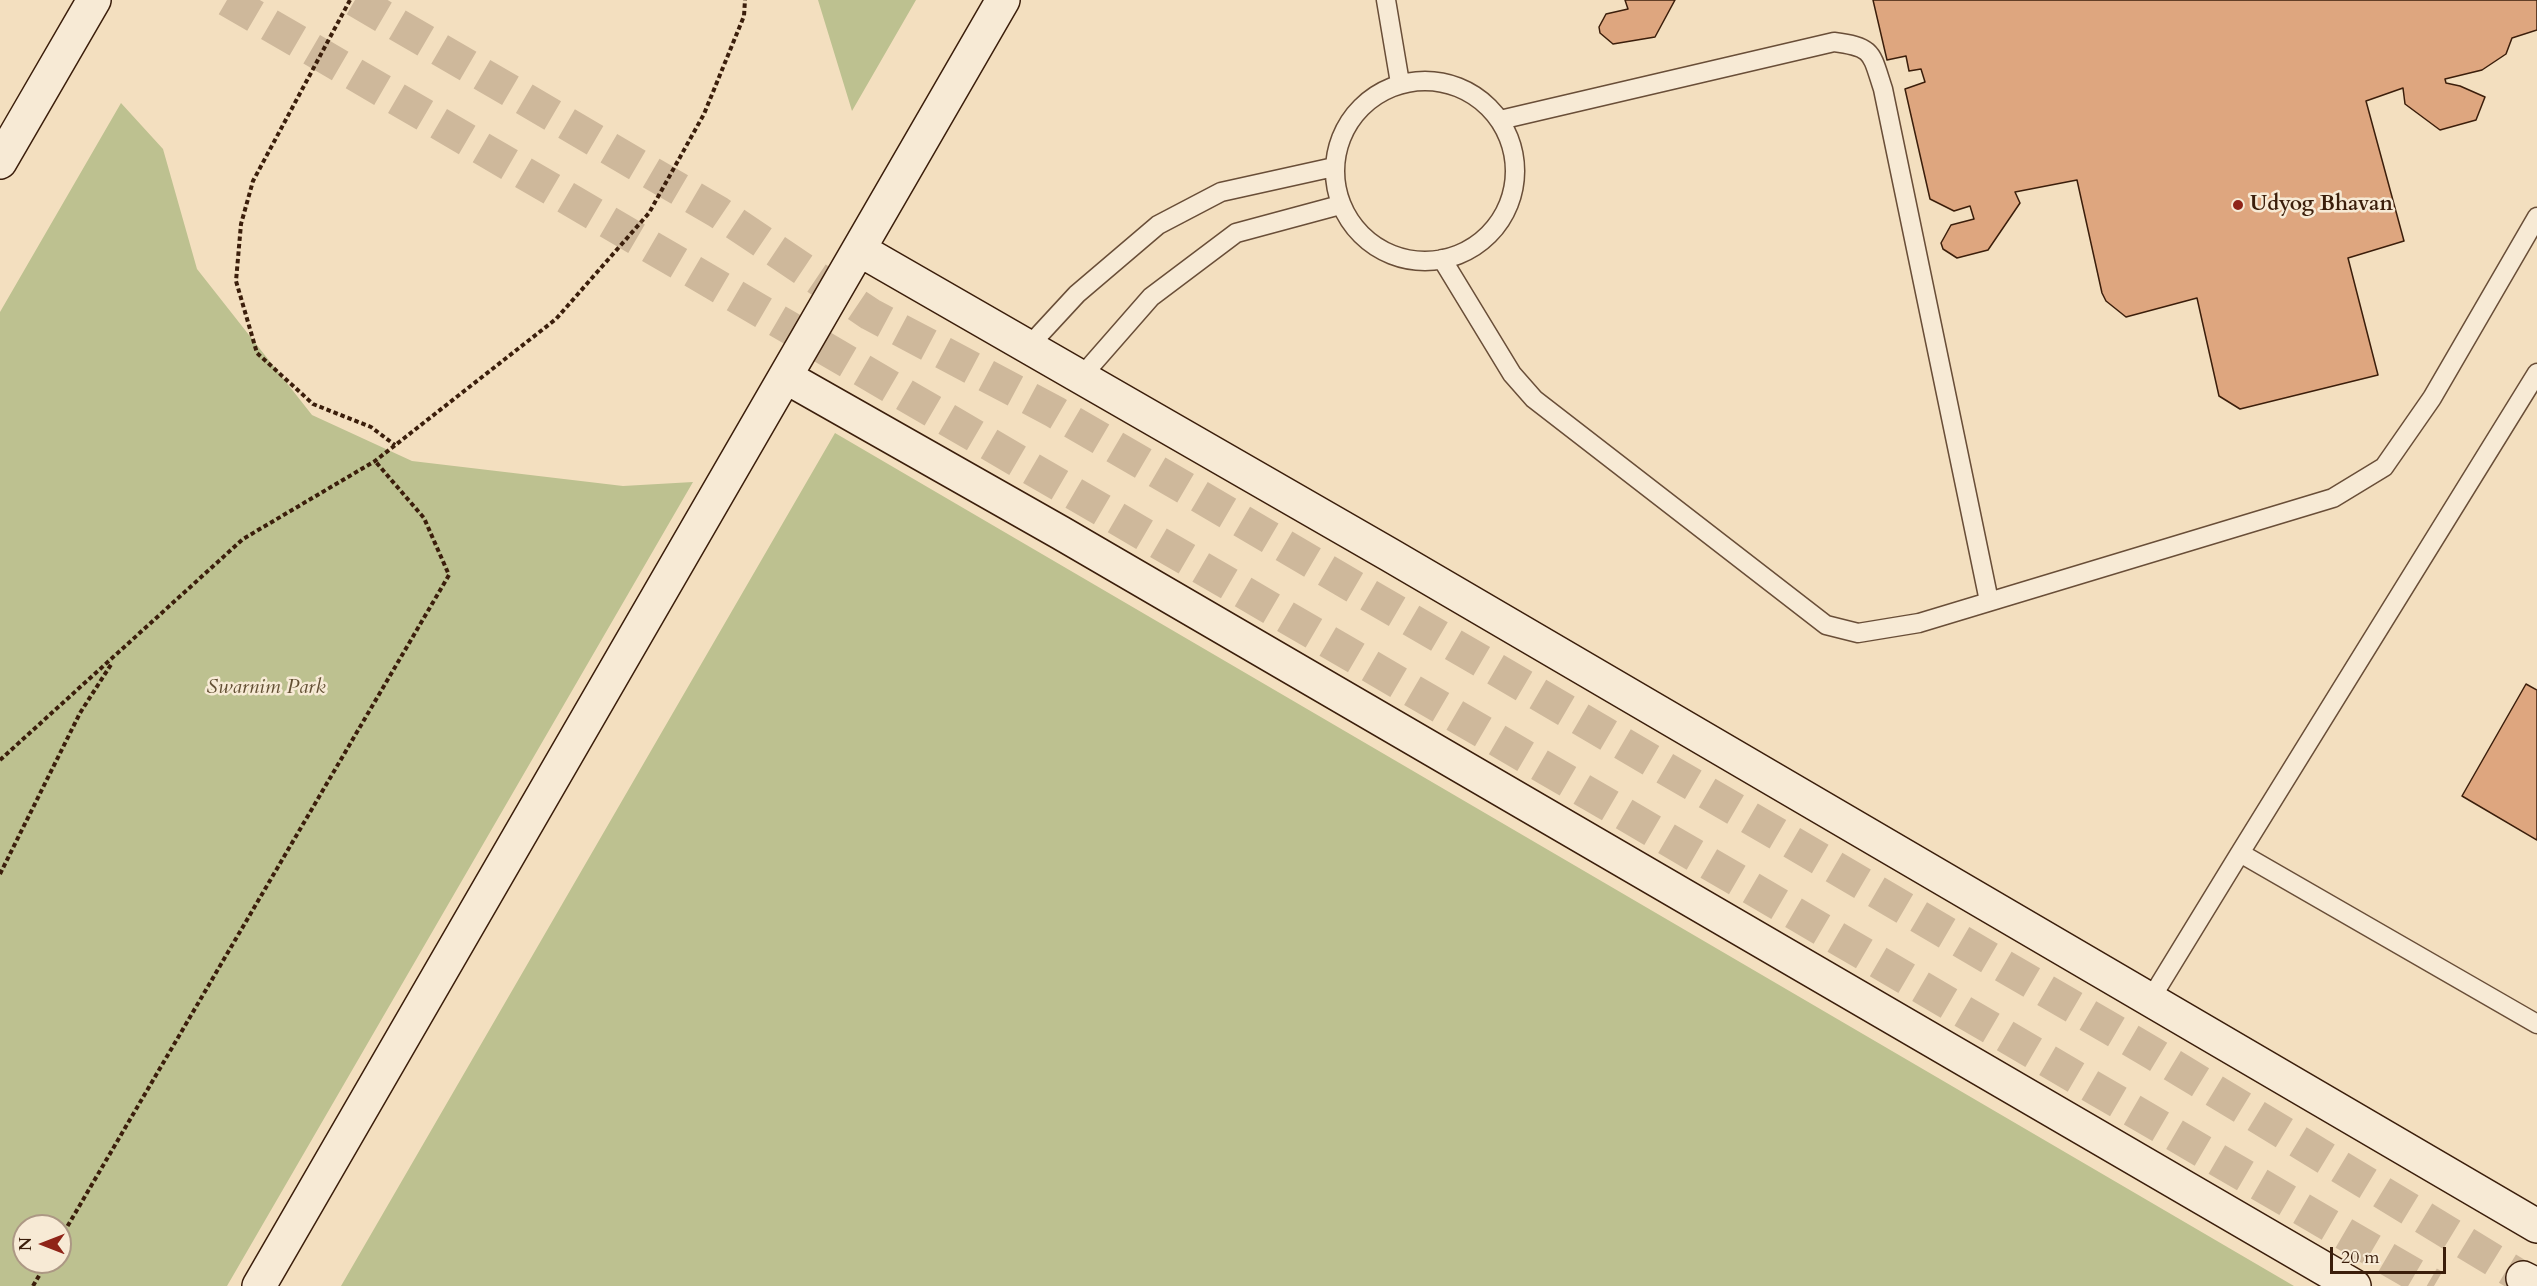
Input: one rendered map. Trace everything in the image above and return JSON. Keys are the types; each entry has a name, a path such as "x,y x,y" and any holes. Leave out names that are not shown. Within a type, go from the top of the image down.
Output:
{"street":[{"path":"0,162 94,0"},
{"path":"259,1286 1004,0"},
{"path":"860,250 2537,1226"},
{"path":"786,377 1061,532 2354,1286"}],"lane":[{"path":"1386,0 1400,83"},
{"path":"1500,120 1834,42 1858,45 1872,56 1883,89 1989,601"},
{"path":"1438,80 1473,93 1500,120 1514,156 1513,193 1496,228 1466,252 1430,262 1393,256 1361,236 1340,205 1334,167 1343,130 1367,101 1400,83 1438,80"},
{"path":"1028,347 1077,294 1158,225 1221,192 1334,167"},
{"path":"1081,377 1151,297 1236,233 1340,205"},
{"path":"1442,259 1512,375 1534,399 1826,625 1858,633 1920,623 2334,498 2384,467 2433,398 2534,227"},
{"path":"2150,1000 2537,373"},
{"path":"2240,853 2537,1024"}],"path":[{"path":"350,0 253,181 241,224 237,281 257,352 313,404 372,427 395,445"},
{"path":"0,760 116,657 243,539 375,461 556,319 649,213 705,114 744,16 745,0"},
{"path":"72,1219 449,575 424,518 375,461"},
{"path":"0,874 80,713 116,657"}],"green space":[{"path":"818,0 916,0 852,111"},
{"name":"Swarnim Park","path":"121,103 163,149 197,269 312,415 412,461 623,486 693,482 227,1286 0,1286 0,312"},
{"path":"835,433 2294,1286 341,1286"}],"building":[{"path":"1625,0 1675,0 1655,37 1613,44 1600,33 1599,27 1606,14 1628,9"},
{"name":"Udyog Bhavan","path":"1873,0 2537,0 2537,30 2512,38 2506,54 2482,70 2445,79 2446,83 2460,86 2485,97 2476,120 2440,130 2405,104 2403,88 2366,101 2404,241 2348,258 2378,375 2240,409 2219,396 2197,298 2126,317 2106,301 2102,293 2077,180 2015,192 2020,203 1988,250 1957,258 1943,249 1941,243 1951,225 1974,219 1970,206 1954,211 1930,199 1905,89 1925,82 1921,69 1909,71 1906,56 1887,60"},
{"path":"2526,684 2537,690 2537,840 2462,796"}],"tunnel":[{"path":"227,0 2434,1286"},
{"path":"355,0 718,212 870,314 1055,412 2154,1054 2523,1278"}],"place":[{"name":"Udyog Bhavan","path":"2238,205"}]}
